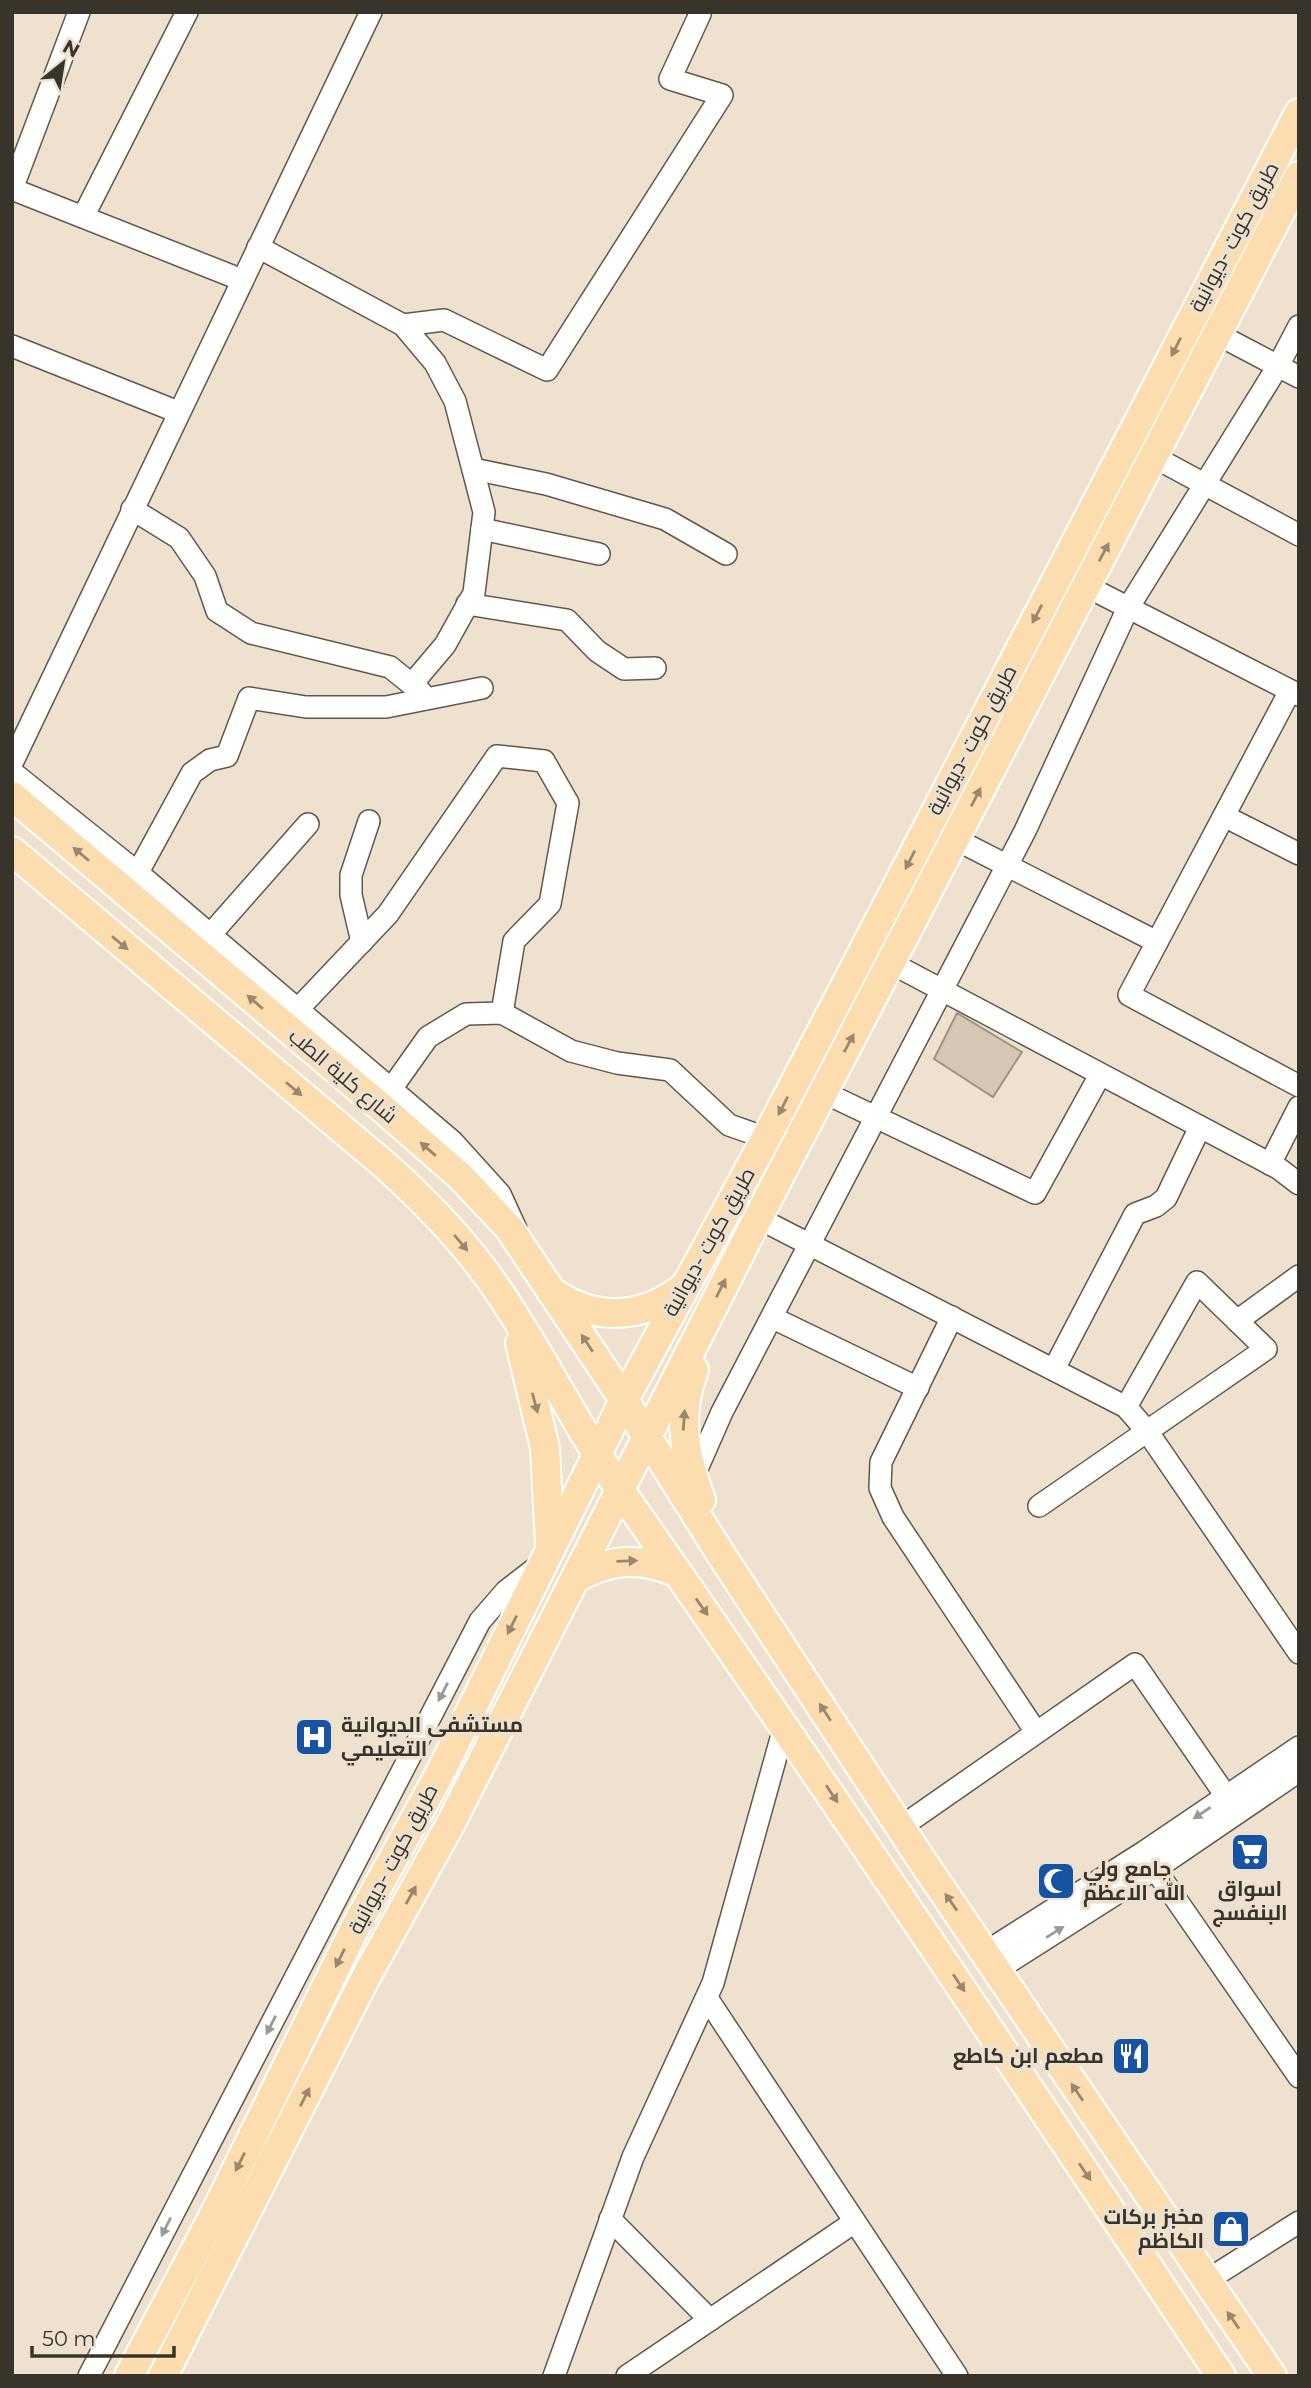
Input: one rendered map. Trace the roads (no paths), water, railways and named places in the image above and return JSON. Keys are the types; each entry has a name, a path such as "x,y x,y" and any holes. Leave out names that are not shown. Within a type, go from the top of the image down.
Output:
{"main road":[{"name":"طريق كوت -ديوانية","path":"129,2376 216,2211 355,1928 439,1775 624,1400 766,1139 1299,113"},
{"name":"طريق كوت -ديوانية","path":"163,2376 360,1990 451,1823 621,1492 700,1330 1217,334 1291,209 1299,176"},
{"name":"شارع كلية الطب","path":"12,796 132,883 224,975 461,1177 509,1228 624,1400 722,1556"},
{"name":"شارع كلية الطب","path":"12,851 416,1193 471,1254 513,1313 621,1492 785,1724 1221,2376"},
{"path":"198,1009 224,975"},
{"path":"553,1292 566,1301 596,1312 627,1313 657,1305 684,1287"},
{"path":"513,1313 545,1448 546,1556"},
{"path":"700,1330 698,1357 687,1394 682,1428 684,1448 693,1478 722,1556 923,1862 992,1960 1054,2058 1272,2376"},
{"path":"576,1578 595,1567 626,1561 658,1564 678,1573"},
{"path":"891,1882 923,1862"},
{"path":"1022,2079 1054,2058"}],"street":[{"path":"79,12 12,189 242,280"},
{"path":"83,217 187,12"},
{"path":"12,762 371,12"},
{"path":"403,325 444,320 547,370 722,95 670,79 700,13"},
{"path":"258,247 403,325 435,363 455,401 484,512 474,593 444,645 412,684"},
{"path":"693,1478 722,1412 1007,865 1128,608 1278,366 1299,326"},
{"path":"1217,334 1299,377"},
{"path":"12,346 178,412"},
{"path":"1154,457 1299,535"},
{"path":"473,469 545,484 665,519 726,554"},
{"path":"132,509 178,538 205,576 217,611 251,633 390,667 428,698"},
{"path":"482,529 599,554"},
{"path":"1086,586 1294,693 1224,816 1129,995 1299,1086"},
{"path":"467,604 567,620 597,650 624,668 655,668"},
{"path":"132,883 192,773 210,760 228,756 248,698 306,707 386,706 482,688"},
{"path":"298,1009 388,914 497,756 544,761 568,803 550,904 514,941 502,1013"},
{"path":"12,772 132,883 210,935 453,1142 500,1194 530,1259"},
{"path":"1224,816 1299,854"},
{"path":"362,942 351,895 351,875 369,821"},
{"path":"210,935 308,824"},
{"path":"955,839 1157,942"},
{"path":"891,963 1269,1164 1299,1184"},
{"path":"391,1089 428,1037 466,1014 502,1013 571,1051 617,1063 670,1070 729,1125 766,1139"},
{"path":"823,1092 1035,1194 1100,1075"},
{"path":"1269,1164 1299,1107"},
{"path":"1054,1369 1135,1214 1156,1206 1166,1198 1200,1127"},
{"path":"758,1218 1126,1406 1147,1431 1299,1653"},
{"path":"1237,1321 1299,1276"},
{"path":"1039,1506 1266,1349 1197,1282 1126,1406"},
{"path":"952,1317 881,1462 880,1488 893,1517 1037,1732"},
{"path":"773,1318 918,1388"},
{"path":"89,2376 480,1620 506,1591 546,1556"},
{"path":"901,1826 1135,1664 1226,1796"},
{"path":"554,2376 633,2157 707,1998 785,1724"},
{"path":"992,1960 1299,1747"},
{"path":"992,1960 1155,1869 1299,1771"},
{"path":"1155,1869 1299,2077"},
{"path":"707,1998 853,2223 957,2376"},
{"path":"610,2219 710,2320"},
{"path":"1206,2281 1299,2222"},
{"path":"627,2376 853,2223"}],"place":[{"name":"مستشفى الديوانية التعليمي","path":"314,1737"},
{"name":"اسواق البنفسج","path":"1250,1852"},
{"name":"جامع ولي الله الاعظم","path":"1056,1881"},
{"name":"مطعم ابن كاطع","path":"1131,2056"},
{"name":"مخبز بركات الكاظم","path":"1231,2229"}]}
